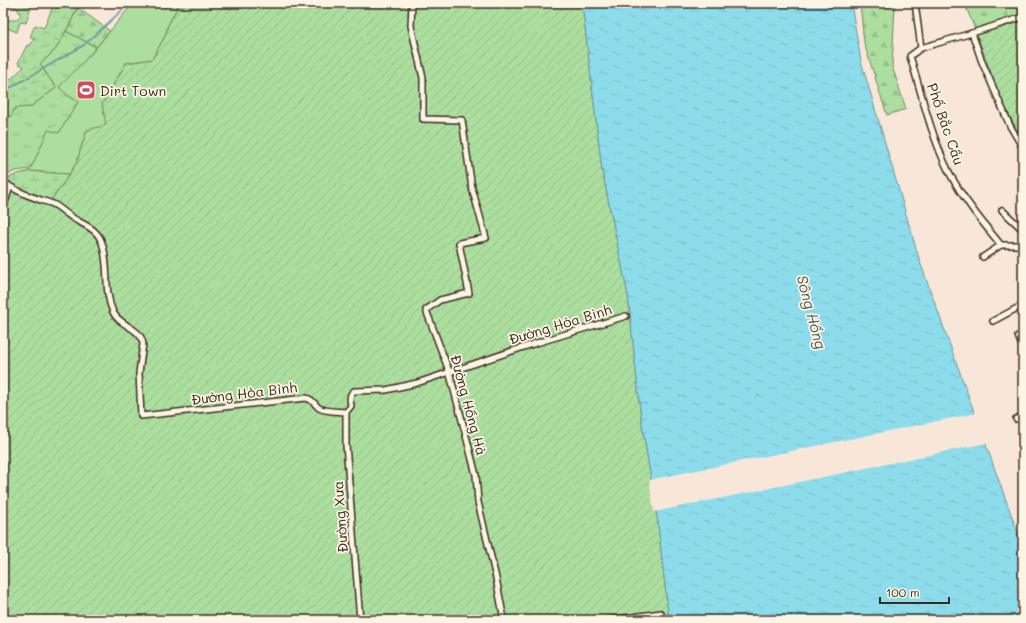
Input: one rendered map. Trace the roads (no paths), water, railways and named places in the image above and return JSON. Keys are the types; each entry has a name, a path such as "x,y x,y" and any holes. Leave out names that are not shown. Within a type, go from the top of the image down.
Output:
{"street":[{"name":"Đường Hồng Hà","path":"412,3 411,26 423,78 423,119 462,120 472,192 486,238 459,243 469,293 440,300 426,310 449,371 476,475 478,502 496,578 504,620"},
{"path":"914,3 921,48 1023,16"},
{"path":"972,33 982,62 1010,126 1023,148"},
{"name":"Phố Bắc Cầu","path":"921,48 910,56 927,116 941,154 958,188 1001,245"},
{"name":"Đường Hòa Bình","path":"3,181 10,187 32,197 53,204 74,219 88,226 98,235 106,255 107,290 113,312 117,319 133,330 142,340 143,344 139,373 141,416 306,398 312,400 321,409 346,412 351,406 351,394 354,391 386,390 417,383 566,333 626,316"},
{"path":"3,208 10,187"},
{"path":"1002,210 1023,230"},
{"path":"983,257 1001,245 1022,245"},
{"path":"994,321 1023,305"},
{"path":"1018,336 1023,348"},
{"name":"Đường Xưa","path":"346,412 346,445 360,620"},
{"path":"1016,419 1023,416"},
{"path":"610,620 661,613"}],"water":[{"name":"Sông Hồng","path":"582,3 851,3 861,61 920,262 1023,546 1023,620 669,620 657,516 641,418 628,295 602,170"}],"waterway":[{"path":"3,92 84,45 130,3"}],"place":[{"name":"Dirt Town","path":"86,90"}]}
